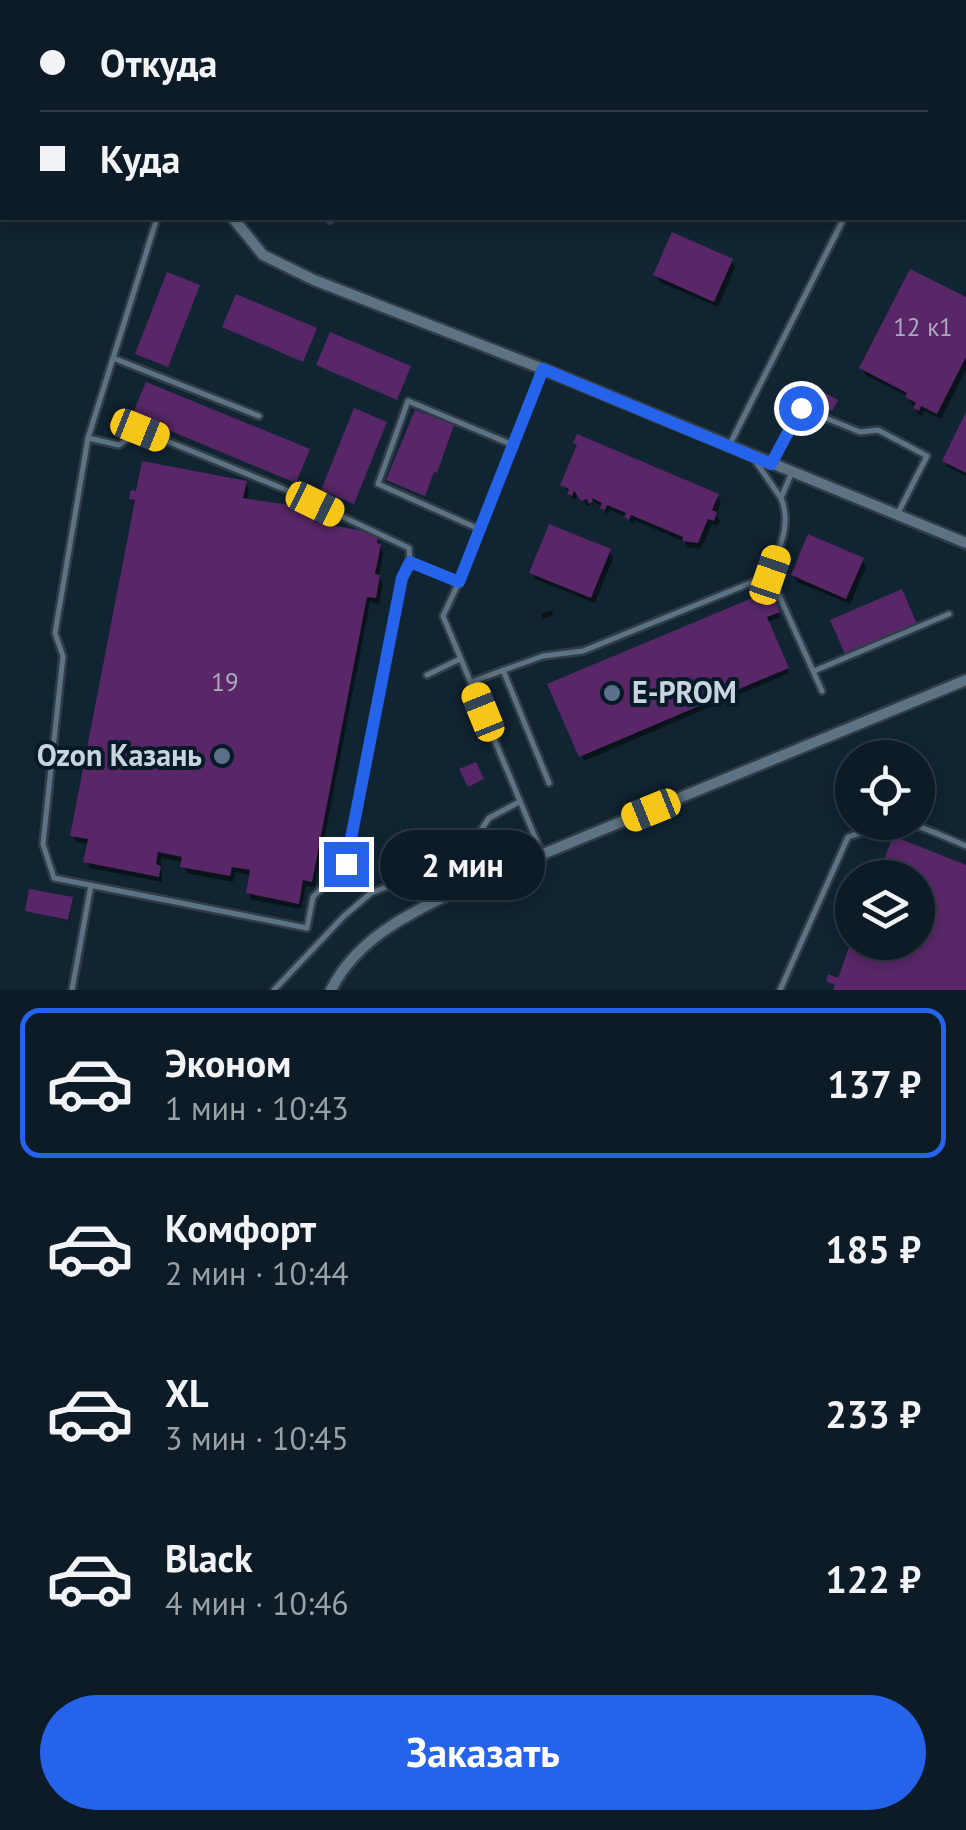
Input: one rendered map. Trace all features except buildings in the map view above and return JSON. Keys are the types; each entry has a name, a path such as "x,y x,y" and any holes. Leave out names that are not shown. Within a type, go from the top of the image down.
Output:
{"street":[{"path":"236,220 264,255 280,264 966,544"},
{"path":"331,990 342,968 364,944 402,919 470,884 966,680"}],"lane":[{"path":"88,438 119,445 140,430 284,489 410,548 346,864 313,898 307,928 54,878 44,844 63,656 54,633 88,438 156,220"},
{"path":"729,447 843,220"},
{"path":"113,358 259,416"},
{"path":"542,854 443,616 543,369"},
{"path":"480,529 378,484 408,402 513,444"},
{"path":"771,464 801,408 860,432 878,430 927,456 897,515"},
{"path":"752,457 781,498 787,514 770,575 822,691"},
{"path":"781,498 792,472"},
{"path":"410,562 459,582"},
{"path":"471,682 542,656 584,651 770,575"},
{"path":"813,671 949,614"},
{"path":"427,675 461,659"},
{"path":"503,670 549,783"},
{"path":"274,990 371,893 463,857 489,818 520,802"},
{"path":"780,990 848,837 888,823 915,824 966,846"},
{"path":"72,990 91,885"}],"place":[{"name":"E-PROM","path":"612,693"},
{"name":"Ozon Казань","path":"222,756"}],"route":[{"path":"346,864 402,578 410,562 459,582 543,369 771,464 801,408"}]}
